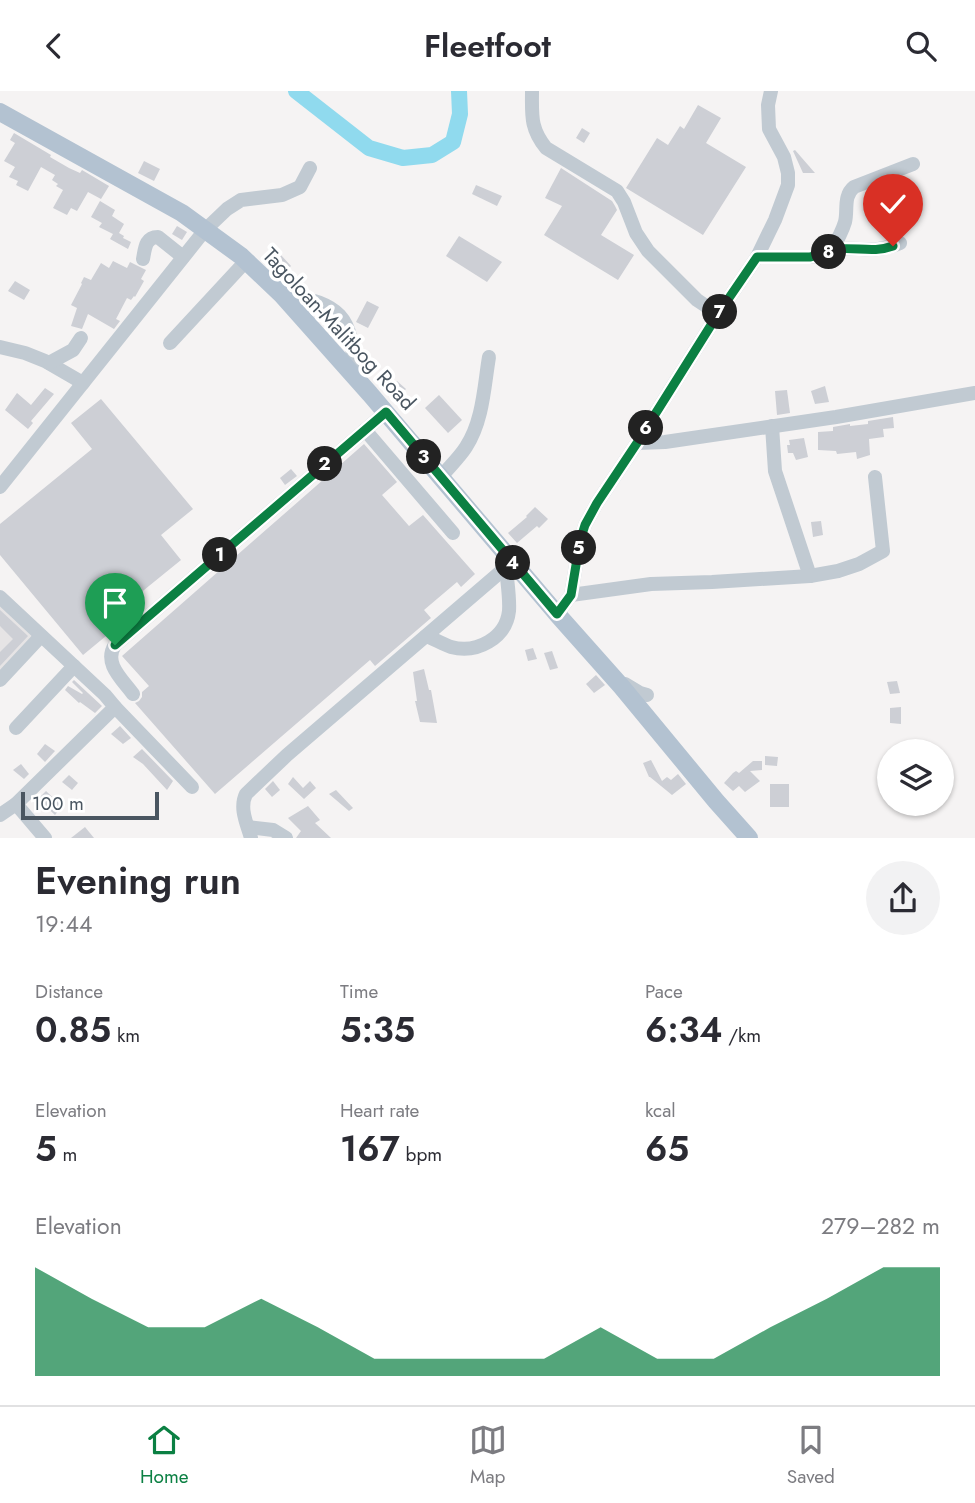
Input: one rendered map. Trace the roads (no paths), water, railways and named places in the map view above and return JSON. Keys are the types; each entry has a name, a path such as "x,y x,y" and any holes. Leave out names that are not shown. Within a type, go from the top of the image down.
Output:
{"main road":[{"name":"Tagoloan-Malitbog Road","path":"0,112 182,213 246,261 282,295 386,412 509,564 621,686 749,838"}],"street":[{"path":"532,91 532,125 538,139 546,148 608,183 617,191 636,233 648,251 697,300 718,314"},
{"path":"557,614 571,595 580,541 597,503 757,257 775,220 788,185 788,173 784,157 769,129 768,105 771,91"},
{"path":"832,250 845,221 849,191 913,164"},
{"path":"0,487 205,230 227,209 241,201 293,191 300,187 310,169"},
{"path":"143,259 147,241 153,237 158,237 183,257"},
{"path":"757,257 810,257 832,250 886,249 900,243"},
{"path":"170,343 246,261"},
{"path":"282,295 319,301 336,310 352,340 352,374"},
{"path":"49,363 73,350 81,338"},
{"path":"0,347 49,363 83,383"},
{"path":"440,477 465,448 475,429 489,356"},
{"path":"637,443 665,442 836,417 975,393"},
{"path":"133,694 110,660 115,645 386,412"},
{"path":"772,426 775,471 810,576"},
{"path":"365,430 453,533"},
{"path":"571,595 651,584 810,576 850,567 883,551 875,477"},
{"path":"286,838 273,829 249,832 243,801 246,794 287,755 509,564"},
{"path":"426,636 453,647 473,648 494,640 506,625 509,611 509,564"},
{"path":"0,597 105,695 192,787"},
{"path":"0,680 41,636"},
{"path":"16,728 74,666"},
{"path":"621,686 625,684 647,695"},
{"path":"0,815 16,804 115,707"},
{"path":"16,804 45,838"}],"waterway":[{"path":"296,91 369,148 403,158 432,155 453,142 460,114 459,91"}]}
